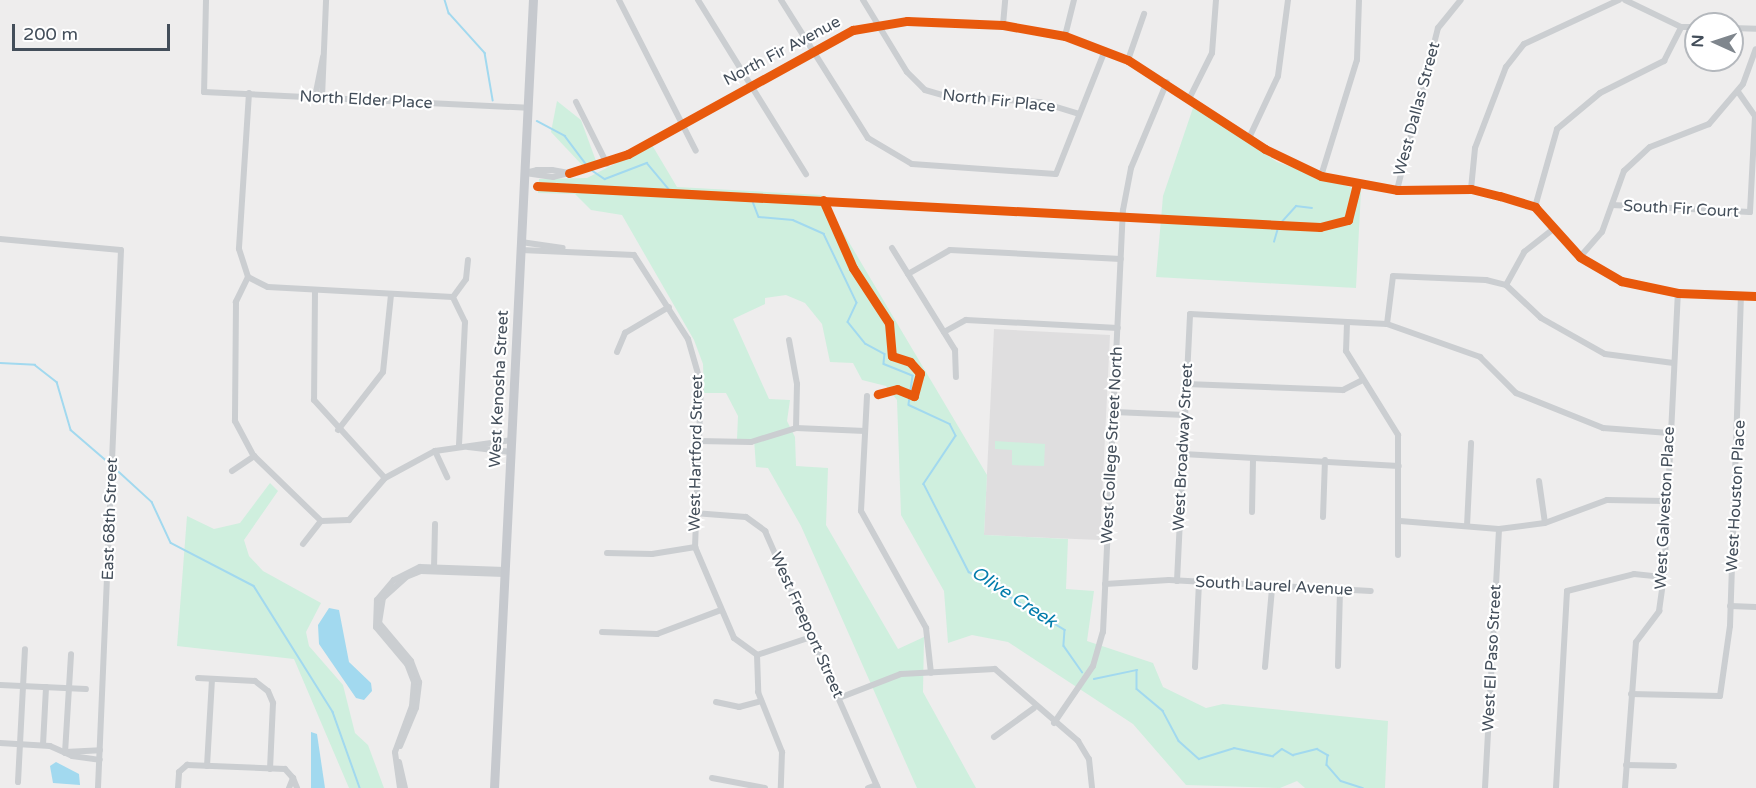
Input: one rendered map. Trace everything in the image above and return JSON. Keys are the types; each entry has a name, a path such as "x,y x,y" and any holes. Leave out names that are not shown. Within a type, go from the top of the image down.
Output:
{"main road":[{"name":"West Kenosha Street","path":"494,784 533,0"}],"street":[{"name":"North Elder Place","path":"206,0 204,92 528,108"},
{"path":"319,97 326,0"},
{"path":"619,0 680,124 696,151"},
{"path":"698,0 806,174"},
{"path":"781,0 811,49 881,151 912,164 1056,174 1077,113 1105,50"},
{"path":"863,0 878,24"},
{"path":"1003,26 1005,0"},
{"path":"1065,36 1074,0"},
{"path":"1190,97 1212,53 1216,0"},
{"path":"1249,138 1278,76 1288,0"},
{"path":"1321,176 1357,60 1359,0"},
{"name":"West Dallas Street","path":"1397,190 1438,28 1461,0"},
{"path":"1471,189 1475,148 1506,68 1524,44 1619,0"},
{"path":"1625,0 1681,27 1665,61 1600,93 1557,129 1535,207 1580,257 1621,281 1678,293 1756,296"},
{"path":"1128,60 1144,14"},
{"name":"North Fir Avenue","path":"525,173 553,177 608,164 811,49 878,24 1003,26 1065,36 1128,60 1167,82 1249,138 1321,176 1397,190 1471,189 1535,207"},
{"name":"North Fir Place","path":"878,24 921,87 942,96 1034,101 1077,113"},
{"path":"1580,257 1602,232 1624,171 1650,147 1709,123 1738,92 1756,49"},
{"name":"West College Street North","path":"1054,723 1099,650 1105,584 1121,258 1131,168 1167,82"},
{"name":"South Fir Court","path":"1612,205 1750,212 1755,116 1738,92"},
{"path":"249,93 239,249 248,277 236,302 235,421 254,456 321,520 349,520 385,478 435,452 459,445 511,440"},
{"path":"576,102 608,164"},
{"path":"1506,285 1524,252 1553,229"},
{"name":"East 68th Street","path":"0,239 122,250 98,788"},
{"name":"West Hartford Street","path":"521,246 634,255 669,307 697,362 698,441 694,513 695,547 737,643 757,655"},
{"path":"892,248 957,356 956,377"},
{"path":"908,274 950,250 1121,258"},
{"path":"453,297 466,279 468,260"},
{"path":"1387,324 1393,276 1506,285 1541,318 1605,354 1673,363"},
{"path":"248,277 268,287 453,297"},
{"path":"315,291 314,400 338,430 385,478"},
{"name":"West Galveston Place","path":"1625,788 1636,642 1659,611 1664,577 1665,501 1678,293"},
{"path":"338,430 383,372 391,295"},
{"name":"West Houston Place","path":"1631,694 1720,696 1730,606 1741,295"},
{"path":"453,297 465,322 459,445"},
{"path":"617,352 625,333 669,307"},
{"name":"West Broadway Street","path":"1177,580 1190,314 1347,322"},
{"path":"944,332 966,320 1118,328"},
{"path":"1398,555 1400,521 1398,435 1346,351 1347,322 1387,324 1480,357 1516,393 1603,428 1669,433"},
{"path":"789,340 797,384 796,428"},
{"path":"1186,384 1342,390 1363,380"},
{"path":"867,396 864,520 926,628 931,674"},
{"path":"1114,412 1185,415"},
{"path":"698,441 751,442 796,428 865,431"},
{"path":"1467,526 1471,443"},
{"path":"459,445 511,452"},
{"path":"435,452 447,477"},
{"path":"1183,454 1325,460 1399,466"},
{"path":"232,471 254,456"},
{"path":"1252,512 1253,458"},
{"path":"1323,517 1325,460"},
{"path":"1539,482 1545,523"},
{"path":"1400,521 1499,529 1545,523 1607,500 1665,501"},
{"name":"West Freeport Street","path":"694,513 738,515 760,526 878,786"},
{"path":"303,544 321,520"},
{"path":"434,569 435,524"},
{"name":"West El Paso Street","path":"1485,788 1499,529"},
{"path":"606,553 652,554 695,547"},
{"path":"400,788 395,752 412,706 414,682 407,664 376,627 377,600 394,580 410,570 505,572"},
{"path":"1556,788 1567,591 1634,574 1664,577"},
{"name":"South Laurel Avenue","path":"1105,584 1177,580 1272,588 1371,591"},
{"path":"1195,667 1199,582"},
{"path":"1265,667 1272,588"},
{"path":"1338,666 1340,591"},
{"path":"1730,606 1756,607"},
{"path":"602,632 657,634 721,610"},
{"path":"376,613 381,629 411,661 418,682 416,708 399,752 405,788"},
{"path":"781,788 781,747 761,701 757,655 812,637"},
{"path":"18,783 25,649"},
{"path":"65,753 71,654"},
{"path":"839,698 894,675 995,669 1012,679 1034,708 1085,750 1092,788"},
{"path":"198,678 255,681 270,694 270,769"},
{"path":"207,766 212,679"},
{"path":"0,685 86,689"},
{"path":"43,745 46,687"},
{"path":"716,702 739,706 761,701"},
{"path":"994,737 1034,708"},
{"path":"0,743 43,745 65,753 100,759"},
{"path":"65,753 100,750"},
{"path":"1626,765 1674,766"},
{"path":"178,788 181,767 207,766 288,770 297,788"},
{"path":"289,788 293,778"},
{"path":"712,778 765,788"},
{"path":"868,788 878,786"}],"shaded area":[{"path":"994,329 1110,335 1100,540 984,535"}],"green space":[{"path":"557,101 581,120 596,161 582,165 551,132"},
{"path":"1194,105 1277,162 1361,191 1356,288 1156,277 1163,196"},
{"path":"652,145 677,187 821,195 987,475 984,535 1068,539 1066,589 1094,591 1087,641 1153,663 1163,687 1206,708 1223,704 1388,721 1385,788 1305,788 1297,781 1280,788 1186,785 1133,724 1008,642 972,635 948,643 944,591 901,515 897,400 886,386 862,380 853,363 830,362 822,324 805,303 786,295 765,298 765,304 733,319 769,399 790,400 787,421 795,437 796,466 828,468 826,525 898,649 924,637 923,692 976,788 917,788 801,526 768,468 756,467 754,439 737,439 738,416 726,393 704,393 703,364 694,340 622,215 591,210 575,194 538,193 539,179 587,178"},
{"path":"995,441 1045,444 1044,466 1012,465 1012,450 995,449"},
{"path":"270,483 278,491 244,540 249,556 263,571 321,603 306,632 309,646 343,685 355,733 368,745 384,788 349,788 294,659 177,646 187,516 214,529 240,523"}],"water":[{"path":"329,608 339,610 349,662 371,683 372,691 364,700 356,698 319,644 318,625"},
{"path":"311,732 317,734 325,788 311,788"},
{"path":"56,762 79,774 80,785 53,783 50,766"}],"waterway":[{"name":"Olive Creek","path":"445,0 449,13 485,53 493,100"},
{"name":"Olive Creek","path":"537,121 565,136 587,165"},
{"name":"Olive Creek","path":"590,169 605,179 647,163 670,190 749,195"},
{"name":"Olive Creek","path":"752,199 759,217 793,220 824,234 857,303 848,322 866,344 885,354 884,364 913,376 909,405 950,424 956,436 924,484 969,572 1065,630 1064,646 1082,672"},
{"path":"1280,224 1296,206 1312,208"},
{"path":"1274,242 1278,228"},
{"path":"0,363 35,365 57,382 71,430 108,462"},
{"path":"116,469 152,502 171,543 254,586 333,712 360,788"},
{"name":"Olive Creek","path":"1094,679 1137,670 1137,689 1163,711 1179,741 1199,759 1234,748 1273,756 1282,749 1293,755 1317,749 1328,755 1327,765 1341,781 1363,788"}],"cycle path":[{"path":"569,173 628,154 853,30 907,21 1003,25 1065,36 1128,60 1265,149 1321,176 1397,190 1471,189 1500,196 1535,207 1580,257 1621,281 1678,293 1756,296"},
{"path":"537,186 1320,227 1348,220 1357,185"},
{"path":"823,200 853,268 889,323 892,356 910,362 920,373 914,396 897,389 878,394"}]}
